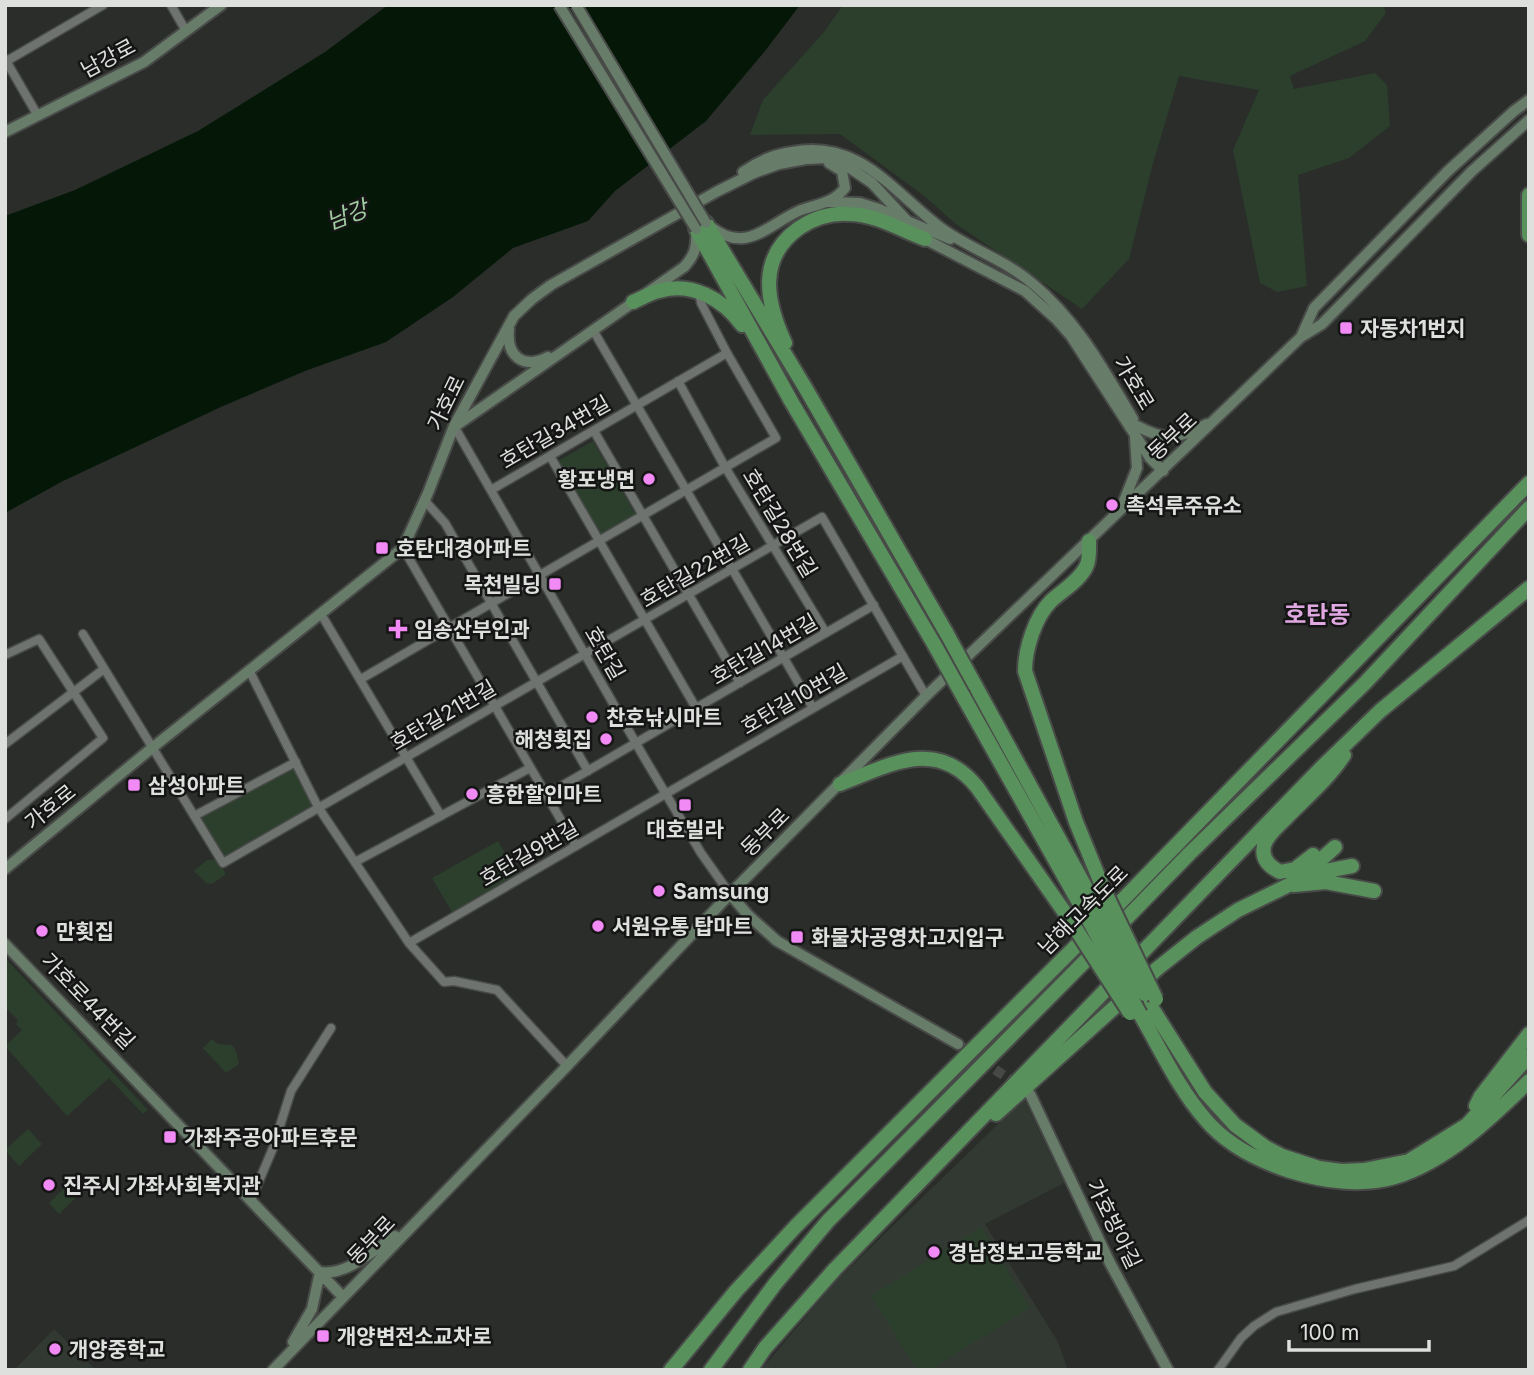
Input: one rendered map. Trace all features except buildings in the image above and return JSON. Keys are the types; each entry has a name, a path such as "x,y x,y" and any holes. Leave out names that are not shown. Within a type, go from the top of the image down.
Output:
{"highway":[{"path":"1529,195 1529,235"},
{"path":"806,389 772,308 770,267 776,251 789,236 808,222 831,214 871,217 925,239"},
{"path":"701,226 806,389 947,634 1087,904 1171,1053 1195,1106 1206,1121 1240,1148 1278,1167 1316,1179 1378,1181 1396,1177 1421,1166 1453,1147 1529,1081"},
{"path":"701,226 791,401"},
{"path":"633,302 659,291 675,288 699,292 714,298 731,310 791,401 1087,904"},
{"name":"남해고속도로","path":"671,1370 736,1291 796,1226 1126,897 1529,483"},
{"name":"남해고속도로","path":"711,1370 775,1284 828,1221 1189,854 1365,683 1529,508"},
{"path":"1089,541 1087,566 1040,616 1027,654 1025,671 1076,822 1103,888 1145,1009 1147,1041 1171,1053 1235,1125 1265,1147 1292,1160 1341,1171 1364,1170 1409,1161 1467,1125 1529,1056"},
{"path":"750,1370 765,1348 835,1269 1357,734 1391,702 1529,588"},
{"path":"1304,876 1332,844 1289,872 1274,869 1264,858 1264,846 1272,833 1330,774 1357,734"},
{"path":"840,784 902,760 932,760 954,767 967,776 1070,920 1145,1009"},
{"path":"942,1160 1158,968 1197,937 1238,911 1304,876 1352,866"},
{"path":"1282,888 1326,882 1365,887"},
{"path":"1467,1125 1481,1096 1529,1034"}],"street":[{"path":"38,116 6,61 103,5"},
{"path":"171,5 186,31"},
{"name":"남강로","path":"5,132 144,62 220,5"},
{"path":"559,5 701,226 739,239 755,236 800,211 838,196 845,188 842,171 834,165 806,159"},
{"path":"454,426 684,267 693,257 697,244 701,226 576,5"},
{"name":"동부로","path":"1301,337 1314,308 1448,171 1514,110 1529,100"},
{"name":"동부로","path":"274,1370 730,894 926,696 1301,337 1322,324 1472,171 1529,120"},
{"name":"가호로","path":"716,192 747,169 778,154 806,149 827,150 846,155 867,166 942,229 1032,283 1069,318 1085,339 1150,458 1163,471"},
{"name":"가호로","path":"5,869 403,548 425,501 454,426 510,324 531,299 551,285 716,192 779,164 828,158 841,162 872,183 925,239 1025,291 1072,336 1135,429"},
{"path":"828,202 860,204 879,209 984,254"},
{"path":"699,292 701,303 727,353"},
{"path":"510,324 508,340 511,351 519,360 539,361 575,342"},
{"path":"593,330 637,405"},
{"name":"호탄길34번길","path":"491,490 727,353"},
{"name":"호탄길28번길","path":"361,679 776,438 727,353"},
{"name":"호탄길28번길","path":"678,381 725,467 826,633"},
{"name":"호탄길34번길","path":"637,405 686,490"},
{"path":"1119,512 1137,468 1135,429 1166,438 1181,437 1219,418"},
{"name":"호탄길","path":"454,426 665,794 730,894"},
{"path":"594,431 740,683"},
{"path":"550,456 696,708"},
{"path":"686,490 813,708"},
{"path":"425,501 445,523 588,771"},
{"name":"호탄길22번길","path":"585,655 822,517 874,606"},
{"path":"403,548 576,846"},
{"path":"874,606 926,696"},
{"name":"호탄길14번길","path":"546,795 874,606"},
{"path":"321,614 441,816"},
{"path":"83,634 194,816 296,762"},
{"path":"5,655 39,639 103,738 5,819"},
{"name":"호탄길21번길","path":"194,816 223,863 585,655"},
{"name":"호탄길10번길","path":"665,794 903,656"},
{"path":"5,744 104,669"},
{"path":"249,670 318,807 409,943 444,982 454,981 497,990 567,1066"},
{"path":"355,862 530,768"},
{"name":"호탄길9번길","path":"409,943 665,794"},
{"path":"730,894 748,915 777,941 958,1044"},
{"name":"가호로44번길","path":"5,944 143,1085 343,1297"},
{"path":"251,1200 273,1148 291,1091 331,1028"},
{"name":"가호방아길","path":"1030,1094 1110,1262 1168,1370"},
{"path":"1218,1370 1248,1332 1276,1311 1454,1266 1529,1220"},
{"path":"274,1370 312,1309 320,1272 337,1271 351,1265 412,1224"}],"shaded area":[{"path":"843,5 1383,5 1386,13 1365,41 1290,76 1294,89 1375,73 1387,85 1390,126 1349,158 1298,175 1307,286 1277,292 1260,283 1233,150 1259,90 1179,76 1129,259 1082,309 956,224 923,195 840,134 750,135 763,100 824,32"},
{"path":"593,441 636,515 601,535 558,461"},
{"path":"294,765 315,807 225,861 197,816"},
{"path":"498,841 519,877 453,914 432,878"},
{"path":"217,859 226,874 212,884 206,883 194,871 207,860"},
{"path":"5,958 148,1110 143,1114 109,1078 67,1116 5,1046 22,1030 16,1024 18,1020 5,1007"},
{"path":"212,1039 218,1044 232,1045 239,1064 226,1073 203,1048"},
{"name":"경남정보고등학교","path":"1024,1099 1064,1183 985,1224 1058,1342 1068,1370 761,1370 836,1281"},
{"path":"28,1129 42,1144 19,1166 5,1150"},
{"path":"78,1175 88,1186 59,1214 49,1203"},
{"path":"981,1227 1030,1308 929,1370 917,1370 871,1296"},
{"name":"개양중학교","path":"54,1329 96,1370 14,1370"}],"water":[{"name":"남강","path":"388,5 800,5 706,121 615,191 588,221 513,248 453,297 386,342 305,371 223,406 63,481 5,513 5,216 75,190 198,131 325,52"}],"tunnel":[{"path":"958,1044 1019,1086"}],"place":[{"name":"자동차1번지","path":"1346,328"},
{"name":"황포냉면","path":"649,479"},
{"name":"촉석루주유소","path":"1112,505"},
{"name":"호탄대경아파트","path":"382,548"},
{"name":"목천빌딩","path":"555,584"},
{"name":"임송산부인과","path":"398,629"},
{"name":"찬호낚시마트","path":"592,717"},
{"name":"해청횟집","path":"606,739"},
{"name":"삼성아파트","path":"134,785"},
{"name":"흥한할인마트","path":"472,794"},
{"name":"대호빌라","path":"685,805"},
{"name":"Samsung","path":"659,891"},
{"name":"서원유통 탑마트","path":"598,926"},
{"name":"만횟집","path":"42,931"},
{"name":"화물차공영차고지입구","path":"797,937"},
{"name":"가좌주공아파트후문","path":"170,1137"},
{"name":"진주시 가좌사회복지관","path":"49,1185"},
{"name":"경남정보고등학교","path":"934,1252"},
{"name":"개양변전소교차로","path":"323,1336"},
{"name":"개양중학교","path":"55,1349"}],"district":[{"name":"호탄동","path":"1317,614"}]}
